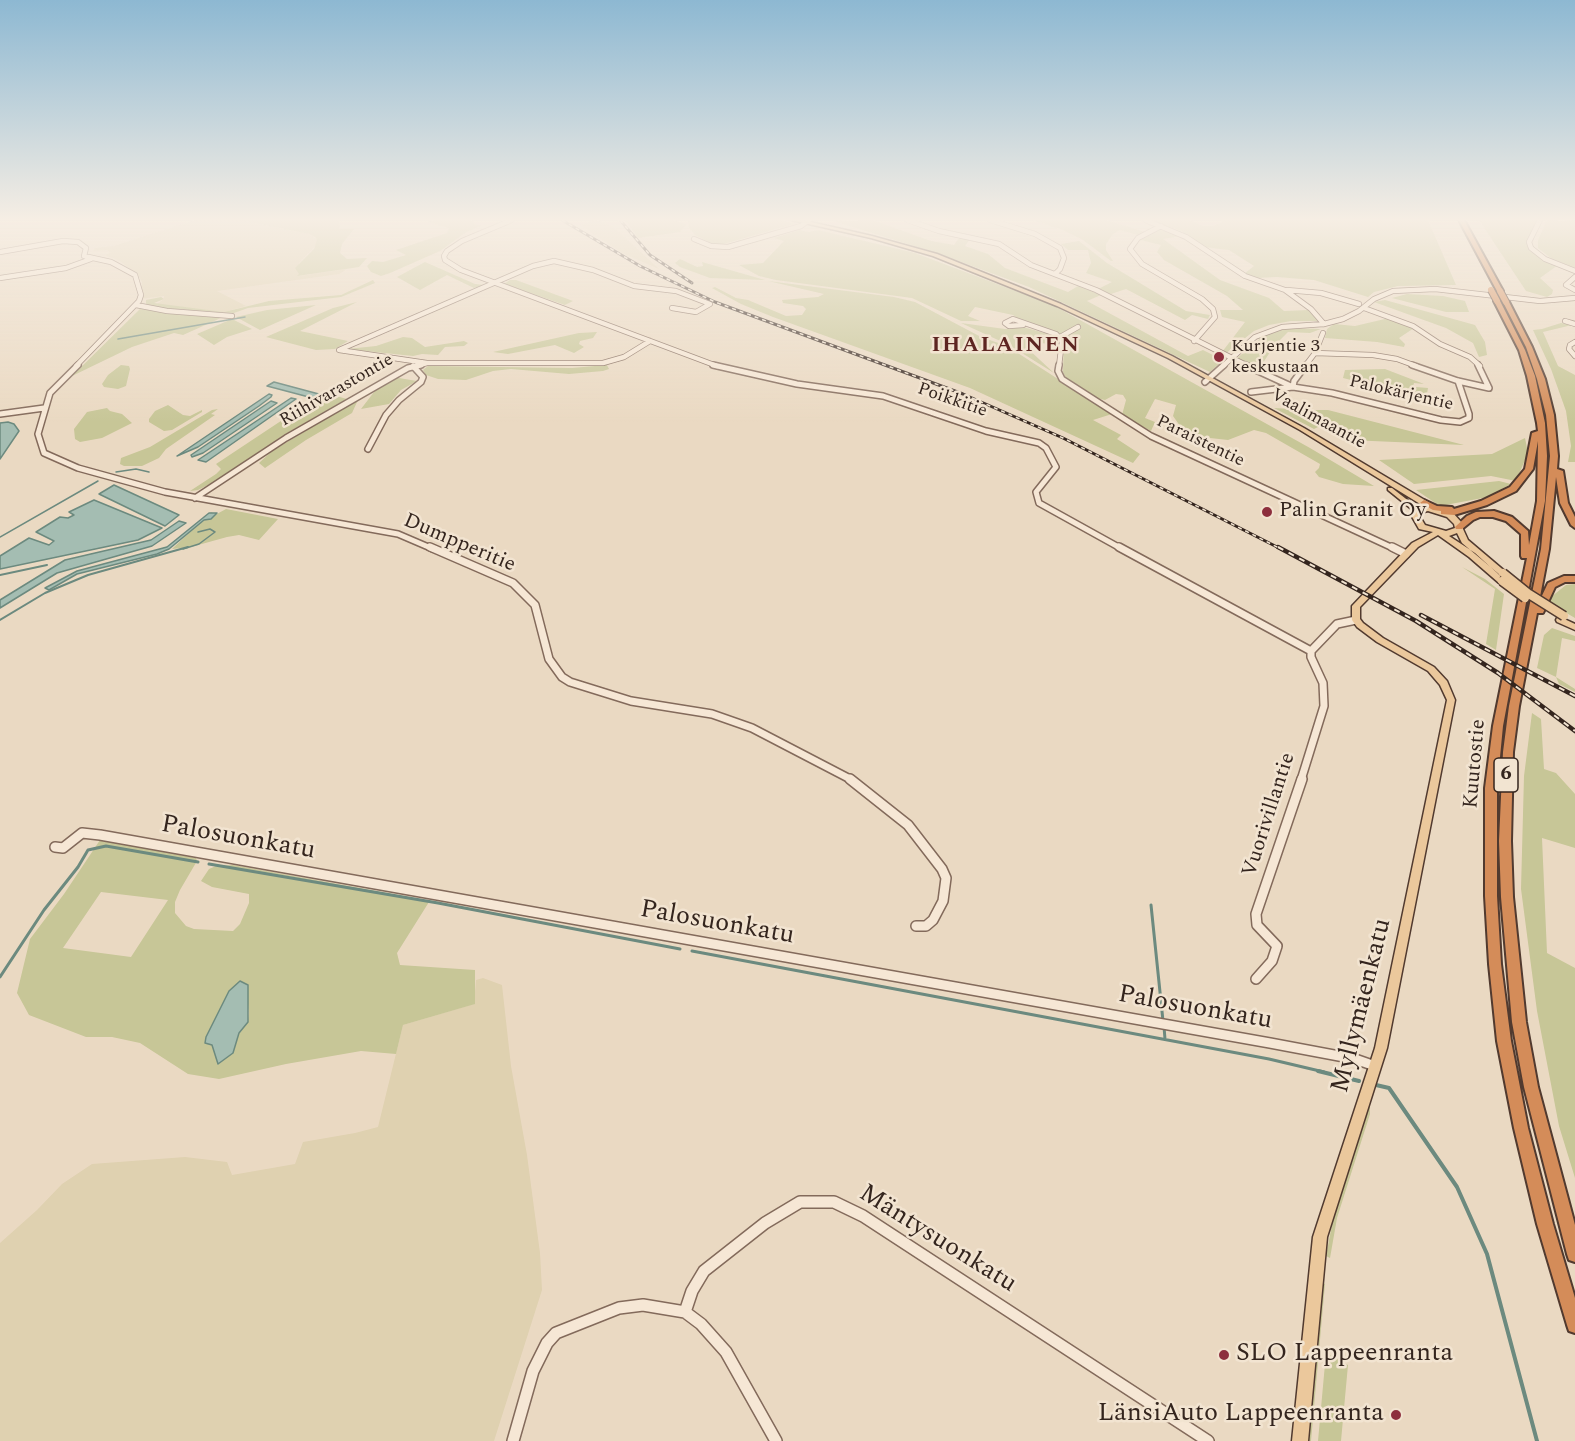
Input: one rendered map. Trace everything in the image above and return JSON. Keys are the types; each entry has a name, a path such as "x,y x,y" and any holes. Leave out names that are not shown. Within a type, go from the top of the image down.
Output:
{"highway":[{"name":"Kuutostie","path":"1490,287 1502,302 1529,347 1536,378 1541,423 1542,474 1531,560 1498,726 1491,788 1491,886 1495,964 1504,1041 1521,1128 1545,1224 1575,1325"},
{"name":"Kuutostie","path":"1498,287 1502,302"},
{"name":"Kuutostie","path":"1536,378 1549,407 1553,438 1551,507 1541,571 1514,706 1508,752 1505,841 1512,965 1531,1087 1575,1254"},
{"path":"1440,511 1472,507 1507,493 1519,484 1529,469 1535,446 1536,378"},
{"path":"1536,378 1556,426 1560,490 1575,525"},
{"path":"1424,503 1441,509 1451,509 1507,493"},
{"path":"1459,528 1471,517 1487,513 1509,519 1523,531 1527,545 1520,610"},
{"path":"1514,706 1546,594 1554,583 1575,579"}],"main road":[{"name":"Vaalimaantie","path":"1018,287 1147,348 1337,448 1424,503 1455,519 1459,528"},
{"name":"Vaalimaantie","path":"1208,380 1365,471 1418,511"},
{"path":"1415,545 1418,522 1415,515 1418,511 1440,511"},
{"path":"1418,522 1472,555 1575,627"},
{"path":"1358,622 1356,606 1415,545 1438,533 1454,533 1459,528 1465,541 1503,577"},
{"path":"1562,618 1575,621"},
{"name":"Myllymäenkatu","path":"1299,1441 1320,1237 1375,1066 1391,1001 1451,700 1444,683 1431,669 1380,640 1358,622"}],"street":[{"path":"139,287 141,295 136,305 167,311 232,316"},
{"path":"427,363 339,350 486,287"},
{"name":"Poikkitie","path":"507,287 738,373 883,396 986,431 1039,443 1046,448 1056,468 1036,492 1039,503 1048,510 1311,651"},
{"path":"644,287 676,291 710,304 696,312 672,308"},
{"path":"1089,287 1194,341 1293,387 1294,381 1315,353 1323,333"},
{"path":"1182,287 1202,299 1213,309 1215,317 1194,341"},
{"path":"1278,287 1321,294 1362,306 1413,326 1440,344 1470,357 1480,366 1489,388 1458,381 1397,359 1373,355 1315,353"},
{"path":"1208,380 1255,337 1296,325 1324,324 1343,319 1381,295 1411,288 1540,301 1575,298"},
{"path":"1285,290 1311,309 1324,324"},
{"name":"Dumpperitie","path":"136,305 50,393 38,434 44,453 78,468 165,492 398,534 520,588 539,613 549,660 570,682 631,701 729,719 777,740 849,778 880,801 908,825 942,868 946,878 943,902 933,920 926,926 916,926"},
{"path":"1565,321 1575,324"},
{"path":"1023,325 1049,331 1060,337 1078,327"},
{"name":"Paraistentie","path":"1060,337 1062,341 1059,375 1076,389 1170,446 1406,554"},
{"name":"Riihivarastontie","path":"195,498 295,433 395,373 413,366 427,363 603,363 624,357 650,341"},
{"path":"1575,342 1570,345 1569,349 1575,356"},
{"path":"368,448 386,415 399,400 421,382 423,377 413,366"},
{"name":"Palokärjentie","path":"1251,392 1293,387 1332,393 1441,420 1460,422 1469,418 1469,414 1458,381"},
{"path":"0,414 44,408"},
{"path":"1311,651 1337,624 1358,622"},
{"name":"Vuorivillantie","path":"1256,979 1272,961 1277,946 1257,925 1256,915 1324,706 1323,683 1311,657 1311,651"},
{"name":"Palosuonkatu","path":"55,847 63,848 82,833 100,835 1270,1043 1355,1059 1375,1066"},
{"name":"Mäntysuonkatu","path":"686,1312 692,1291 704,1271 765,1223 800,1202 834,1202 873,1222 1208,1441"},
{"path":"514,1438 533,1371 547,1343 556,1333 619,1308 643,1305 686,1312 701,1324 726,1352 776,1441"}],"shaded area":[{"path":"141,287 244,287 217,291 246,306 224,312 157,304 164,299 164,296 140,299"},
{"path":"358,287 365,287 341,297 248,308 234,313 146,305 146,300 161,297 164,299 154,303 224,312 269,301 341,295"},
{"path":"513,287 536,287 573,301 565,305"},
{"path":"715,287 736,298 748,300 786,316 802,315 806,309 803,306 783,303 782,300 818,297 824,294 795,287 817,287 894,297 915,302 981,337 1007,346 1112,414 1093,420 1121,435 1117,439 1140,454 1133,463 970,388 773,317 741,304 712,288"},
{"path":"831,287 1006,287 1053,305 1374,486 1343,484 1319,477 1315,472 1320,464 1266,433 1254,430 1228,440 1201,437 1183,430 1173,416 1176,405 1155,399 1145,418 1155,422 1151,431 1122,415 1126,400 1123,395 1116,394 1105,400 1096,398 1066,378 1063,372 1064,338 1037,325 1024,323 1013,315 975,307 968,316 980,321 961,321 912,298"},
{"path":"1030,287 1056,287 1068,292 1081,287 1101,295 1087,301 1188,356 1203,350 1223,360 1210,372"},
{"path":"1147,287 1186,311 1210,315 1208,319 1192,315 1185,320 1126,289 1111,294 1098,289"},
{"path":"1212,287 1240,287 1269,298 1284,311 1309,310 1318,321 1291,321 1269,325 1254,331 1225,354 1222,352 1245,322 1222,317 1220,310 1243,310 1227,296"},
{"path":"1337,287 1393,287 1374,292 1368,297"},
{"path":"1524,287 1550,287 1553,290 1552,294 1547,297 1526,291"},
{"path":"1407,294 1443,296 1465,301 1469,312 1446,312 1392,298"},
{"path":"1385,300 1475,325 1485,342 1487,355 1479,357 1473,343 1446,328 1374,302"},
{"path":"357,302 300,331 348,341 335,349 316,350 266,337 333,308"},
{"path":"316,305 260,330 236,317 267,310"},
{"path":"140,309 223,317 183,335 174,333 132,347 72,376"},
{"path":"1389,318 1414,328 1399,338 1405,344 1404,347 1377,342 1325,338 1327,329 1334,324 1355,326"},
{"path":"232,319 252,329 227,337 214,345 197,334"},
{"path":"961,323 1005,329 1023,327 1052,335 1058,339 1058,346 1042,343 1026,347 1054,373 1009,345"},
{"path":"1561,323 1572,325 1543,332 1558,366 1575,375 1575,462 1568,462 1571,446 1566,411 1551,369 1533,330"},
{"path":"1290,328 1321,329 1310,333 1288,332 1274,346 1259,369 1236,359 1267,333"},
{"path":"597,332 593,338 580,341 579,344 584,347 574,353 555,345 508,354 493,352 579,333"},
{"path":"403,337 412,338 425,347 464,341 468,343 464,346 445,347 438,355 413,356 347,349 376,346"},
{"path":"121,365 129,366 130,369 126,386 118,389 104,387 102,384 108,375"},
{"path":"607,365 609,369 603,371 569,374 511,369 493,371 466,380 438,379 426,375 423,370 428,366 572,368"},
{"path":"1385,369 1424,384 1414,383 1411,393 1414,394 1416,387 1428,388 1426,399 1343,378 1345,370"},
{"path":"393,377 417,381 401,390 389,404 361,409 374,392"},
{"path":"274,382 330,397 324,401 267,386"},
{"path":"269,394 272,395 271,397 259,406 198,447 177,456"},
{"path":"336,396 347,399 287,433 214,482 198,490 190,491 221,469 216,464 308,403 320,405"},
{"path":"291,398 296,399 206,462 198,460"},
{"path":"358,400 352,413 265,468 259,463 272,451"},
{"path":"271,401 277,403 203,453 192,457 191,455"},
{"path":"168,405 183,415 190,416 202,410 202,412 172,430 164,431 149,422 149,419 155,411"},
{"path":"107,408 122,414 132,423 102,438 80,442 75,439 74,429 87,412"},
{"path":"1274,408 1307,410 1324,424 1314,429"},
{"path":"218,409 211,414 215,415 166,449 159,458 142,466 120,464 121,458 150,447 212,410"},
{"path":"1315,410 1328,410 1464,445 1349,440"},
{"path":"0,423 14,424 19,431 0,459"},
{"path":"1525,438 1528,453 1516,481 1491,476 1414,484 1379,460 1492,454"},
{"path":"1499,481 1511,484 1488,497 1440,506 1416,490"},
{"path":"114,485 179,515 165,526 99,494"},
{"path":"94,500 162,528 138,540 0,569 0,556 29,538 49,545 54,541 36,532 60,517 68,518 74,515 69,512"},
{"path":"226,509 278,519 259,540 239,535 191,547 172,549 211,512 215,515"},
{"path":"209,513 217,513 211,519 204,520 169,549 77,574 49,590 45,588 77,571 167,547"},
{"path":"179,521 186,523 152,546 57,573 0,608 0,600 65,560 151,540"},
{"path":"1462,567 1485,579 1504,594 1496,650 1486,644 1495,589"},
{"path":"1575,584 1575,618 1546,601 1566,585"},
{"path":"1552,628 1575,636 1575,641 1562,638 1556,677 1537,668 1544,635"},
{"path":"1556,677 1575,689 1575,692 1559,684"},
{"path":"1532,713 1541,719 1544,769 1556,773 1575,794 1575,848 1542,838 1547,953 1575,968 1575,1178 1559,1126 1537,1011 1521,889 1524,776"},
{"path":"100,840 196,858 197,861 175,902 175,913 186,926 194,929 233,931 240,924 249,903 249,894 212,887 201,881 209,869 216,866 233,865 429,902 397,953 400,965 475,970 475,1004 403,1025 396,1054 361,1051 219,1079 188,1074 140,1043 112,1037 86,1037 29,1015 17,993 30,939","holes":["101,892 168,900 131,957 63,948","229,991 247,994 249,1013 248,1022 239,1033 233,1052 212,1045 206,1037"]},
{"path":"483,978 502,985 511,1066 527,1155 540,1253 542,1290 494,1441 0,1441 0,1243 62,1184 92,1164 185,1157 227,1162 232,1175 295,1164 303,1142 378,1127 403,1025 474,1004 476,980"},
{"path":"240,981 248,985 248,1022 239,1033 233,1053 218,1064 212,1045 205,1043 206,1037 229,991"},
{"path":"1370,1101 1370,1114 1337,1218 1330,1258 1326,1256 1335,1209"},
{"path":"1321,1282 1325,1284 1311,1441 1306,1441"},
{"path":"1326,1353 1348,1365 1341,1441 1318,1441"}],"waterway":[{"path":"118,339 245,317"},
{"path":"116,472 136,469 149,472"},
{"path":"0,537 98,481"},
{"path":"183,549 199,544 215,532 210,529 198,532"},
{"path":"0,620 45,593 88,575 188,547"},
{"path":"0,575 47,565"},
{"path":"0,977 44,910 78,867 88,850 106,846 198,862"},
{"path":"209,864 438,903 680,949"},
{"path":"1151,905 1163,1021"},
{"path":"692,951 1269,1059 1324,1072"},
{"path":"1164,1027 1165,1039"},
{"path":"1318,1071 1359,1081"},
{"path":"1376,1085 1389,1088 1457,1187 1487,1254 1537,1441"}],"railway":[{"path":"684,287 715,302 963,394 1063,438 1281,549"},
{"path":"1278,547 1416,621 1498,673 1575,731"},
{"path":"1421,615 1575,696"}],"place":[{"name":"Kurjentie 3 keskustaan","path":"1219,357"},
{"name":"Palin Granit Oy","path":"1267,512"},
{"name":"SLO Lappeenranta","path":"1224,1355"},
{"name":"LänsiAuto Lappeenranta","path":"1396,1415"}],"district":[{"name":"IHALAINEN","path":"1006,347"}]}
